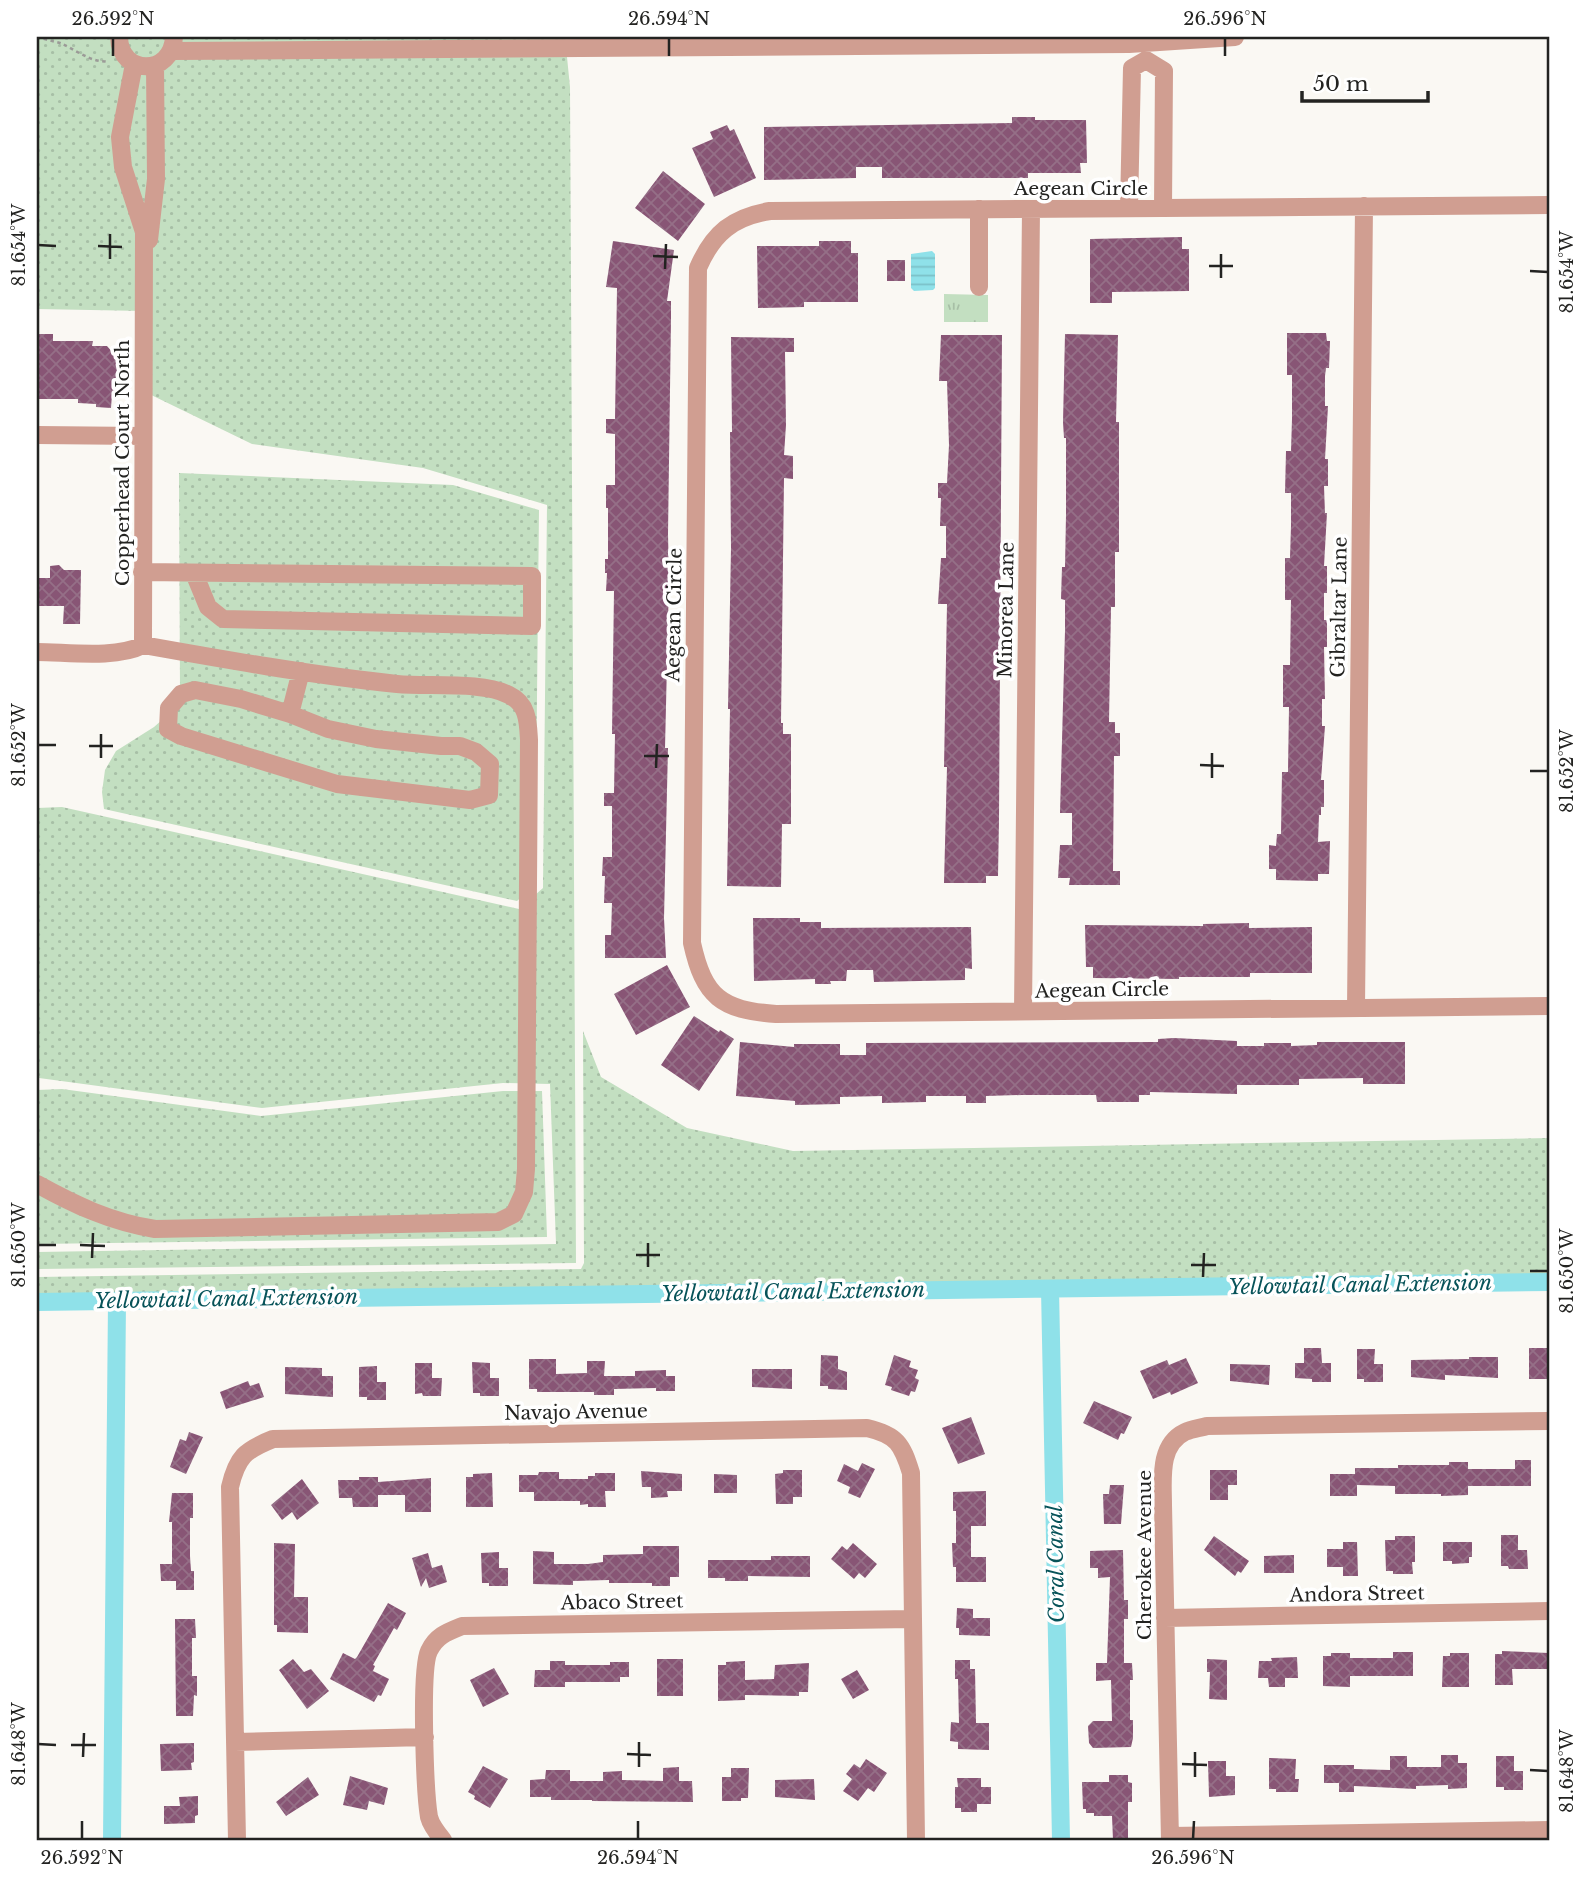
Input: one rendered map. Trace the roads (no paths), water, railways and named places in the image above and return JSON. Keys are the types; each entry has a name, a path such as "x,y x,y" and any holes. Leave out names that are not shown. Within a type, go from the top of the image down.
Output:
{"street":[{"path":"119,37 120,48 129,60 148,66 161,62 172,44 650,42 1146,46 1235,37"},
{"path":"1146,46 1164,71 1163,208"},
{"path":"1129,208 1132,68 1146,46"},
{"name":"Copperhead Court North","path":"129,60 120,137 123,167 144,232 143,645"},
{"name":"Copperhead Court North","path":"145,282 156,179 155,65"},
{"name":"Aegean Circle","path":"1549,205 770,211 749,215 719,234 706,250 698,268 692,943 697,965 708,990 728,1004 749,1012 776,1014 1549,1006"},
{"name":"Gibraltar Lane","path":"1356,1008 1364,206"},
{"path":"979,209 979,287"},
{"name":"Minorea Lane","path":"1023,1012 1031,209"},
{"path":"37,435 142,436"},
{"path":"142,572 532,576 532,626 223,619 208,607 194,573"},
{"path":"37,652 116,652 143,645 301,671 402,684 484,688 509,694 520,702 528,716 527,1130 524,1192 514,1214 498,1222 155,1229 128,1224 78,1207 37,1184"},
{"path":"290,714 301,671"},
{"path":"195,690 241,699 290,714 340,732 376,739 460,746 475,752 490,764 489,795 470,800 337,784 181,736 168,729 169,708 181,694 195,690"},
{"name":"Cherokee Avenue","path":"1170,1838 1163,1473 1166,1450 1183,1432 1207,1426 1549,1421"},
{"name":"Navajo Avenue","path":"236,1840 230,1487 235,1466 250,1448 273,1439 867,1428 886,1433 903,1447 911,1473 916,1840"},
{"name":"Andora Street","path":"1165,1619 1549,1611"},
{"name":"Abaco Street","path":"443,1840 430,1820 425,1737 425,1673 428,1652 442,1634 462,1626 912,1619"},
{"path":"235,1742 425,1737"},
{"path":"1170,1838 1549,1830"}],"water":[{"path":"932,251 935,254 935,288 914,291 911,288 911,254"}],"waterway":[{"name":"Yellowtail Canal Extension","path":"37,1302 1549,1282"},
{"name":"Coral Canal","path":"1050,1289 1061,1840"},
{"path":"112,1840 117,1301"}]}
